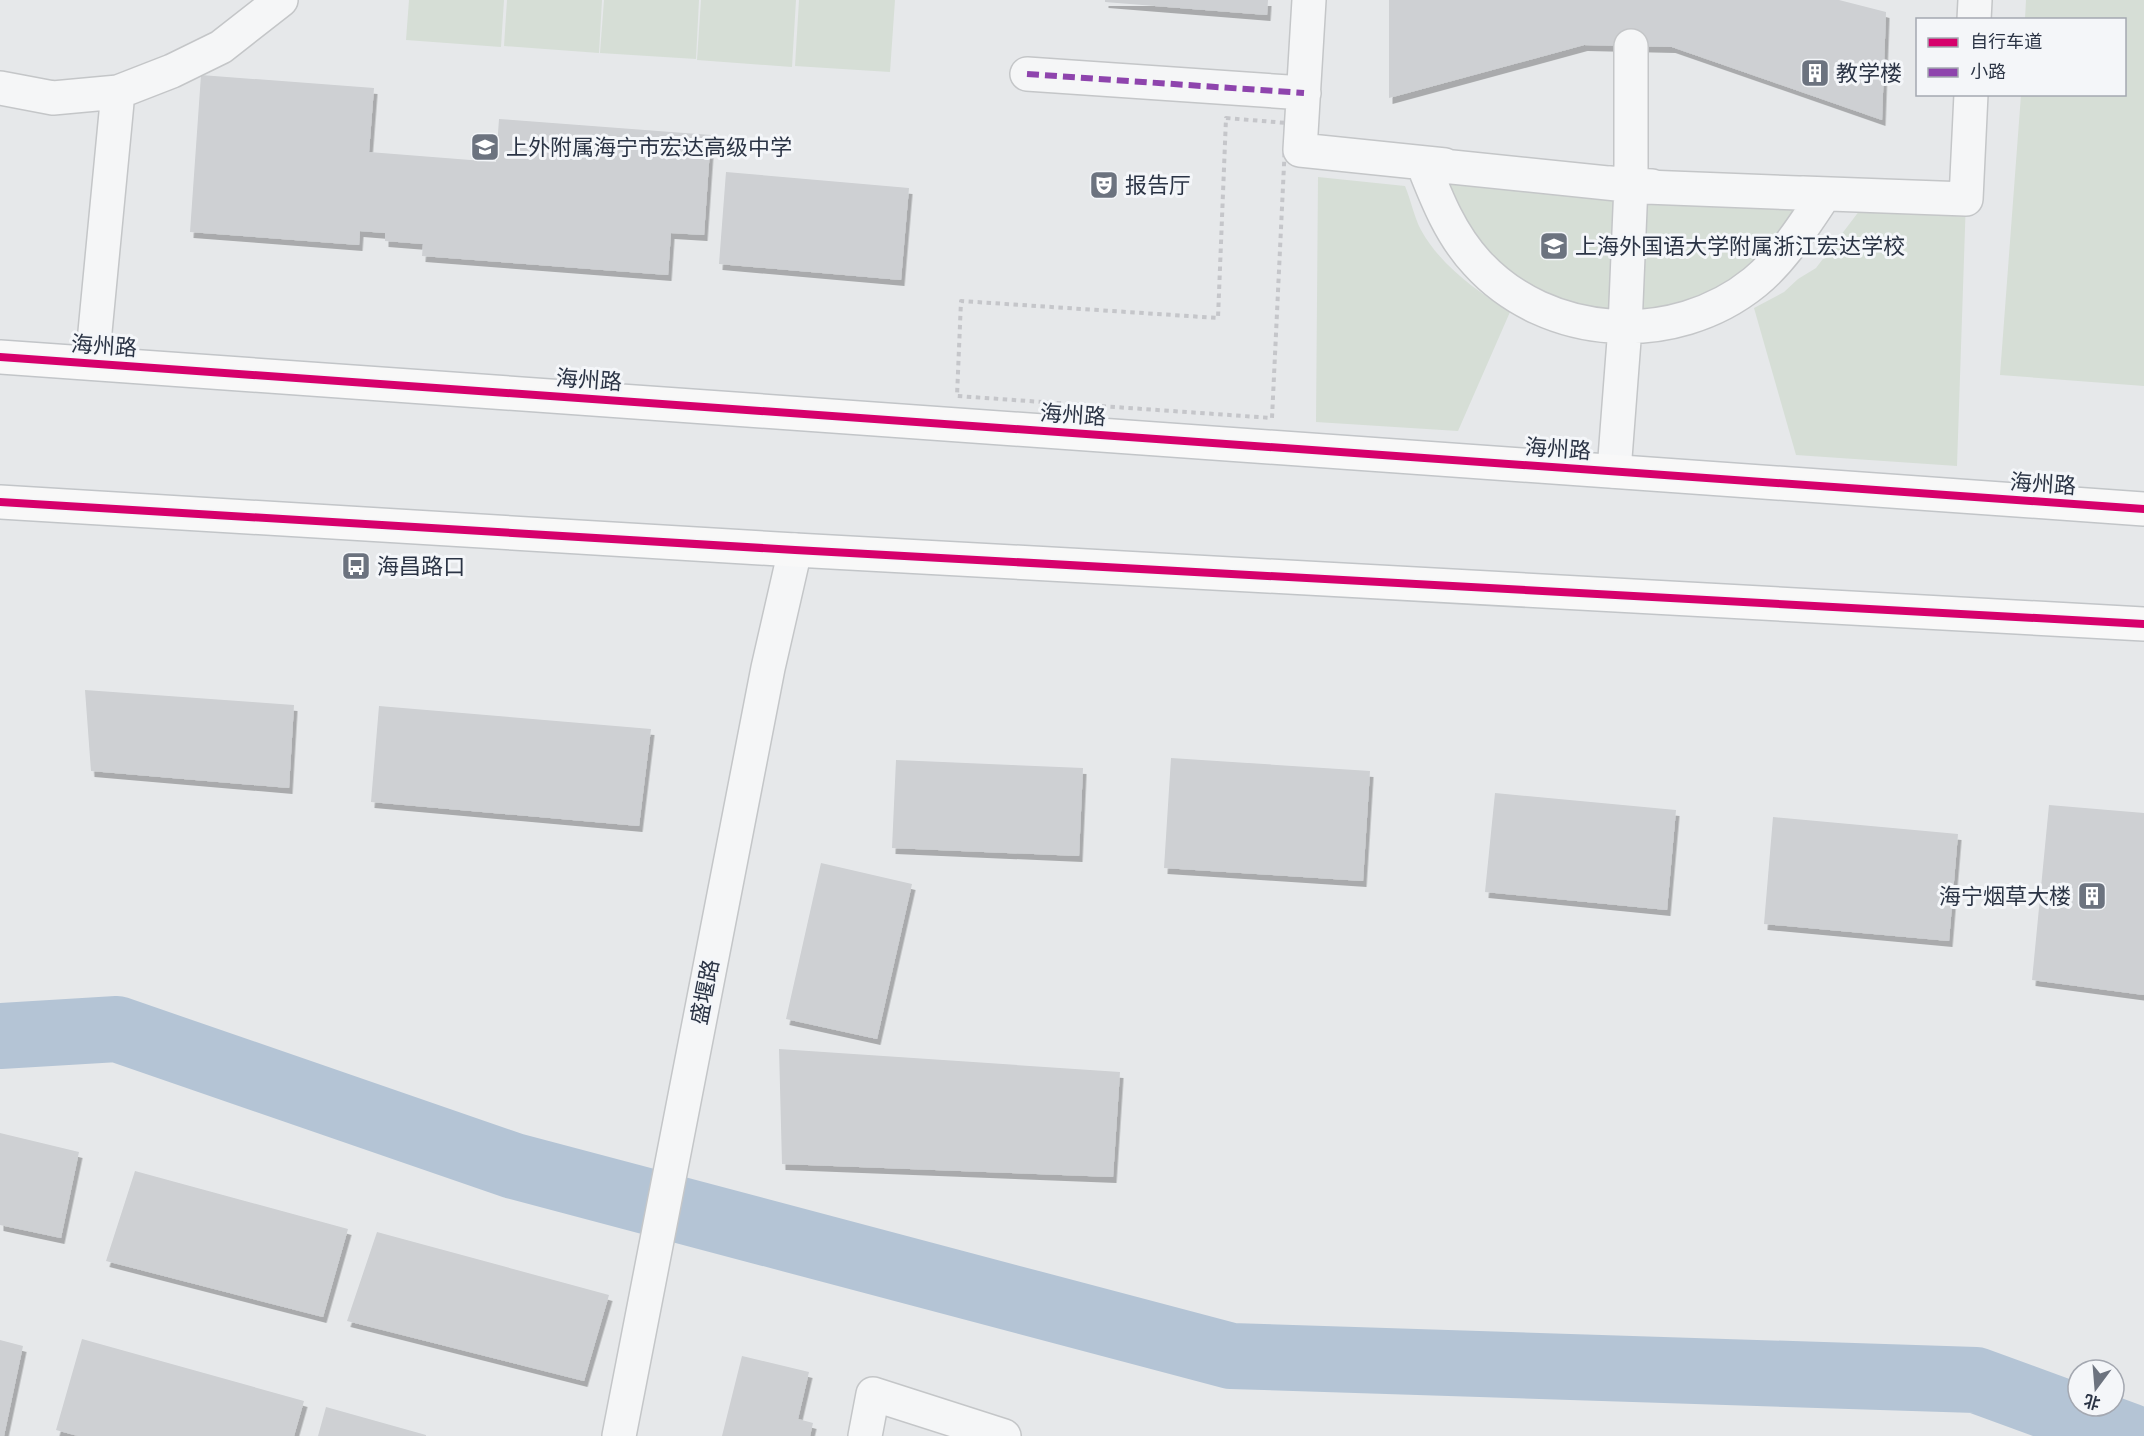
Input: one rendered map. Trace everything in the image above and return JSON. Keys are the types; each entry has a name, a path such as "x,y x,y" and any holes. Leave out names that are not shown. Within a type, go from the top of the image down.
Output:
{"main road":[{"name":"海州路","path":"0,357 2144,509"},
{"path":"0,502 795,550 2144,624"}],"street":[{"path":"0,88 53,98 118,92 172,71 221,47 281,0"},
{"path":"1309,0 1300,150 1631,185"},
{"path":"1974,18 1975,0"},
{"path":"1614,471 1625,327 1631,185 1631,46"},
{"path":"1028,74 1304,93"},
{"path":"92,363 118,92"},
{"path":"1825,194 1779,260 1754,283 1726,302 1695,316 1663,324 1625,327 1595,325 1562,317 1531,304 1503,286 1477,264 1456,237 1440,208 1423,164 1631,185 1966,199 1971,96"},
{"name":"盛堰路","path":"619,1436 768,668 795,550"},
{"path":"865,1436 873,1394 1004,1436"}],"path":[{"path":"1226,118 1286,123 1272,418 957,396 961,302 1218,318 1226,118"}],"shaded area":[{"path":"409,0 504,0 501,47 406,40"},
{"path":"507,0 602,0 599,53 504,46"},
{"path":"604,0 699,0 696,59 600,53"},
{"path":"701,0 796,0 792,67 697,60"},
{"path":"799,0 895,0 890,72 795,66"},
{"path":"2026,0 2144,0 2144,386 2000,375 2021,96 2126,96 2126,18 2025,18"},
{"path":"1423,164 1825,194 1754,283 1625,327 1503,286"},
{"path":"1318,177 1405,186 1416,220 1439,255 1461,277 1510,312 1458,431 1316,422"},
{"path":"1966,199 1957,466 1796,455 1754,308 1784,292 1798,279 1816,268 1866,202"}],"building":[{"path":"1105,0 1268,0 1267,15 1105,2"},
{"name":"教学楼","path":"1389,0 1839,0 1886,12 1882,120 1672,47 1584,45 1389,98"},
{"path":"201,75 374,88 369,152 496,162 499,119 711,135 704,235 671,233 668,275 422,256 423,244 385,241 385,233 360,231 359,245 190,232"},
{"path":"726,172 909,188 901,280 719,264"},
{"path":"85,690 294,705 289,788 91,771"},
{"path":"379,706 651,729 639,826 371,802"},
{"path":"1171,758 1370,771 1363,881 1164,868"},
{"path":"896,760 1083,768 1079,856 892,848"},
{"path":"1495,793 1676,810 1667,910 1485,892"},
{"name":"海宁烟草大楼","path":"2049,805 2144,813 2144,995 2032,980"},
{"path":"1773,817 1958,834 1949,941 1764,924"},
{"path":"821,863 912,884 877,1039 786,1019"},
{"path":"779,1049 1120,1072 1113,1177 782,1164"},
{"path":"0,1133 79,1152 61,1238 0,1225"},
{"path":"135,1171 348,1229 323,1317 106,1261"},
{"path":"377,1232 609,1295 584,1381 347,1321"},
{"path":"82,1339 304,1401 294,1436 78,1436 56,1430"},
{"path":"0,1340 23,1346 4,1436 0,1436"},
{"path":"742,1356 809,1372 798,1419 813,1423 810,1436 722,1436"},
{"path":"326,1407 426,1435 426,1436 318,1436"}],"waterway":[{"path":"0,1036 117,1029 514,1166 1231,1356 1976,1380 2129,1436"}],"marked path":[{"path":"1027,74 1304,93"}],"cycle path":[{"path":"0,357 2144,509"},
{"path":"0,502 795,550 2144,624"}],"place":[{"name":"教学楼","path":"1815,73"},
{"name":"上外附属海宁市宏达高级中学","path":"485,147"},
{"name":"报告厅","path":"1104,185"},
{"name":"上海外国语大学附属浙江宏达学校","path":"1554,246"},
{"name":"海昌路口","path":"356,566"},
{"name":"海宁烟草大楼","path":"2092,896"}]}
